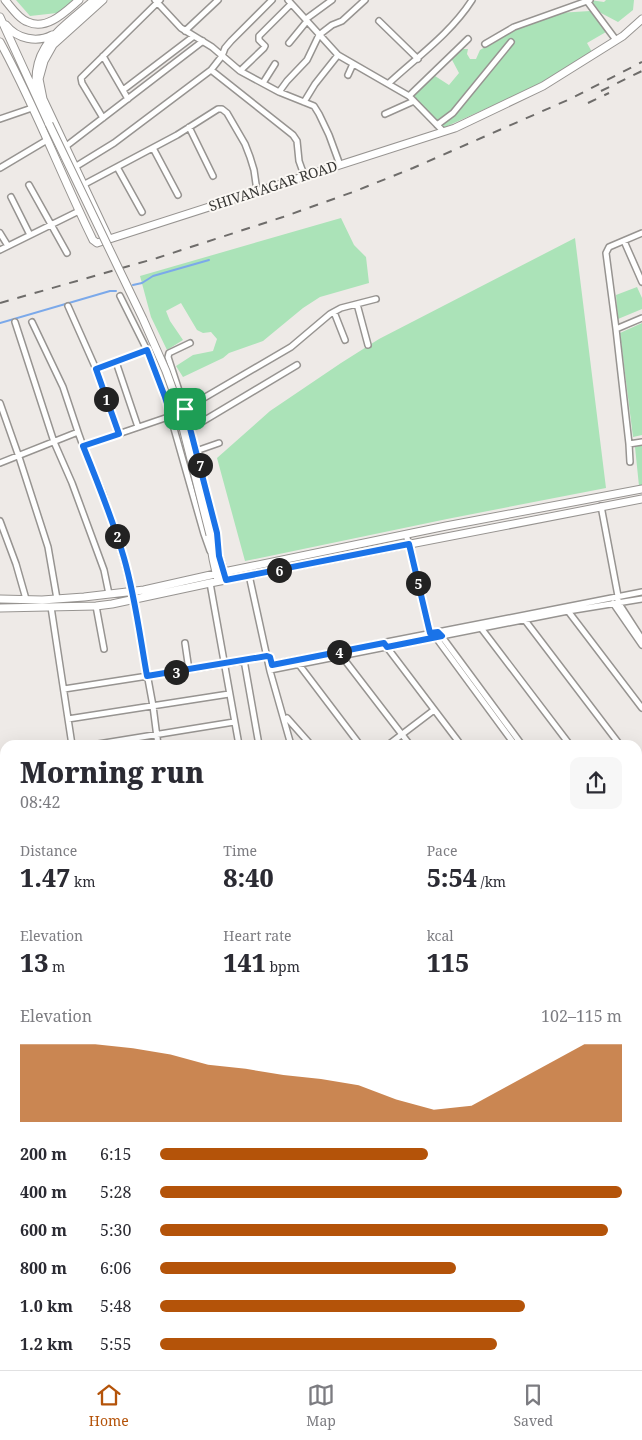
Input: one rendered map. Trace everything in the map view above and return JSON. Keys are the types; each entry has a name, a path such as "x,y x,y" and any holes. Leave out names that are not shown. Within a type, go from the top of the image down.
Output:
{"street":[{"path":"5,0 24,20 36,24 52,21 79,0"},
{"path":"38,99 35,75 42,51 58,32 94,0"},
{"path":"0,42 94,242 97,243 109,239 43,100 39,79 44,61 53,45 103,0"},
{"path":"185,31 218,0"},
{"path":"75,167 114,143 211,70 231,40 272,0"},
{"path":"289,43 306,20 332,0"},
{"path":"279,92 286,81 307,60 319,35 332,25 342,21 364,0"},
{"path":"389,83 418,59 462,16 472,0"},
{"path":"103,118 81,80 83,75 157,1 177,25 212,47 240,71 279,92 314,106 329,135 340,165"},
{"path":"485,44 514,27 588,1 616,40"},
{"path":"240,71 264,48 265,46 259,40 259,36 289,2 338,55 409,96 443,131"},
{"path":"1,19 9,29 28,39 38,40 58,32"},
{"path":"1,19 166,371 175,396 216,557"},
{"name":"SHIVANAGAR ROAD","path":"109,239 455,128 543,86 616,40 642,19"},
{"path":"379,21 418,59"},
{"path":"123,90 194,36"},
{"path":"409,96 468,39"},
{"path":"65,148 202,41"},
{"path":"438,125 453,113 511,42"},
{"path":"304,102 315,84 338,55"},
{"path":"103,56 128,99"},
{"path":"263,83 275,64"},
{"path":"348,75 353,64"},
{"path":"211,70 293,135 297,142 299,161 304,175"},
{"path":"385,114 414,101"},
{"path":"0,119 32,108"},
{"path":"84,184 153,148 218,109 222,109 227,112 245,144 254,170 257,191"},
{"path":"190,127 213,176"},
{"path":"0,168 47,140"},
{"path":"153,148 178,195"},
{"path":"117,167 142,212"},
{"path":"29,185 67,253"},
{"path":"11,197 30,235"},
{"path":"0,250 79,211"},
{"path":"0,233 8,246"},
{"path":"630,462 606,253 610,247 642,233"},
{"path":"624,241 642,282"},
{"path":"120,296 147,350 165,397 204,534 224,572 226,580"},
{"path":"83,446 171,416 185,409 291,346 321,320 334,312 376,299"},
{"path":"357,304 368,345"},
{"path":"68,306 96,369 119,434"},
{"path":"334,312 345,340"},
{"path":"616,330 642,318"},
{"path":"14,322 54,442 72,483 104,570 109,594"},
{"path":"32,322 63,387 83,446 114,526 134,600 158,740"},
{"path":"190,343 168,354 185,409 217,533 217,577"},
{"path":"96,369 147,350"},
{"path":"116,362 138,427"},
{"path":"190,429 297,365"},
{"path":"0,403 48,547 57,599"},
{"path":"0,464 78,432"},
{"path":"629,444 642,442"},
{"path":"196,451 219,443"},
{"path":"0,608 96,606 134,600 210,583 224,572 642,489"},
{"path":"0,599 57,599 132,592 217,577 226,580 642,499"},
{"path":"601,506 618,596 616,603 642,646"},
{"path":"0,521 16,564 26,599"},
{"path":"406,535 435,635 516,740"},
{"path":"251,575 268,657 292,740"},
{"path":"210,583 238,740"},
{"path":"271,667 642,592"},
{"path":"435,635 481,628 568,610 642,599"},
{"path":"616,603 642,639"},
{"path":"96,606 104,649"},
{"path":"51,607 71,740"},
{"path":"568,610 642,708"},
{"path":"524,619 616,740"},
{"path":"481,628 566,740"},
{"path":"185,643 189,670"},
{"path":"385,645 457,740"},
{"path":"340,654 406,740"},
{"path":"64,689 268,657"},
{"path":"244,660 258,740"},
{"path":"297,662 356,740"},
{"path":"271,667 292,740"},
{"path":"68,720 229,694"},
{"path":"395,740 434,710"},
{"path":"286,718 306,740"},
{"path":"124,740 234,722"}],"green space":[{"path":"16,0 73,0 76,3 57,13 30,16"},
{"path":"590,0 604,2 606,0 634,0 633,10 618,22 601,13"},
{"path":"590,11 606,32 587,43 592,52 563,71 525,91 443,128 413,95 435,76 449,85 459,73 451,58 461,49 468,49 467,54 470,59 476,59 480,50 521,26 558,13"},
{"path":"341,218 354,245 366,257 369,283 320,297 303,308 263,341 229,353 223,358 183,377 176,366 193,355 213,351 217,339 211,332 203,333 197,330 181,303 166,311 170,321 183,340 167,350 151,317 140,276"},
{"path":"575,238 606,488 245,561 217,458 270,411 379,339"},
{"path":"637,287 642,298 642,309 618,319 616,295"},
{"path":"642,323 642,435 633,437 620,333"},
{"path":"642,445 642,485 639,486 635,447"}],"waterway":[{"path":"133,285 142,283 153,276 209,260"},
{"path":"0,323 110,291 116,291"}],"railway":[{"path":"0,303 157,258 353,192 413,168 570,99 642,62"},
{"path":"601,91 642,71"},
{"path":"588,103 609,93"}],"route":[{"path":"147,350 171,416 185,409 217,533 219,556 226,580 409,544 430,633 438,632 442,636 387,647 384,643 272,665 270,657 267,656 147,676 132,592 124,560 103,494 83,446 119,434 96,369 147,350"}]}
